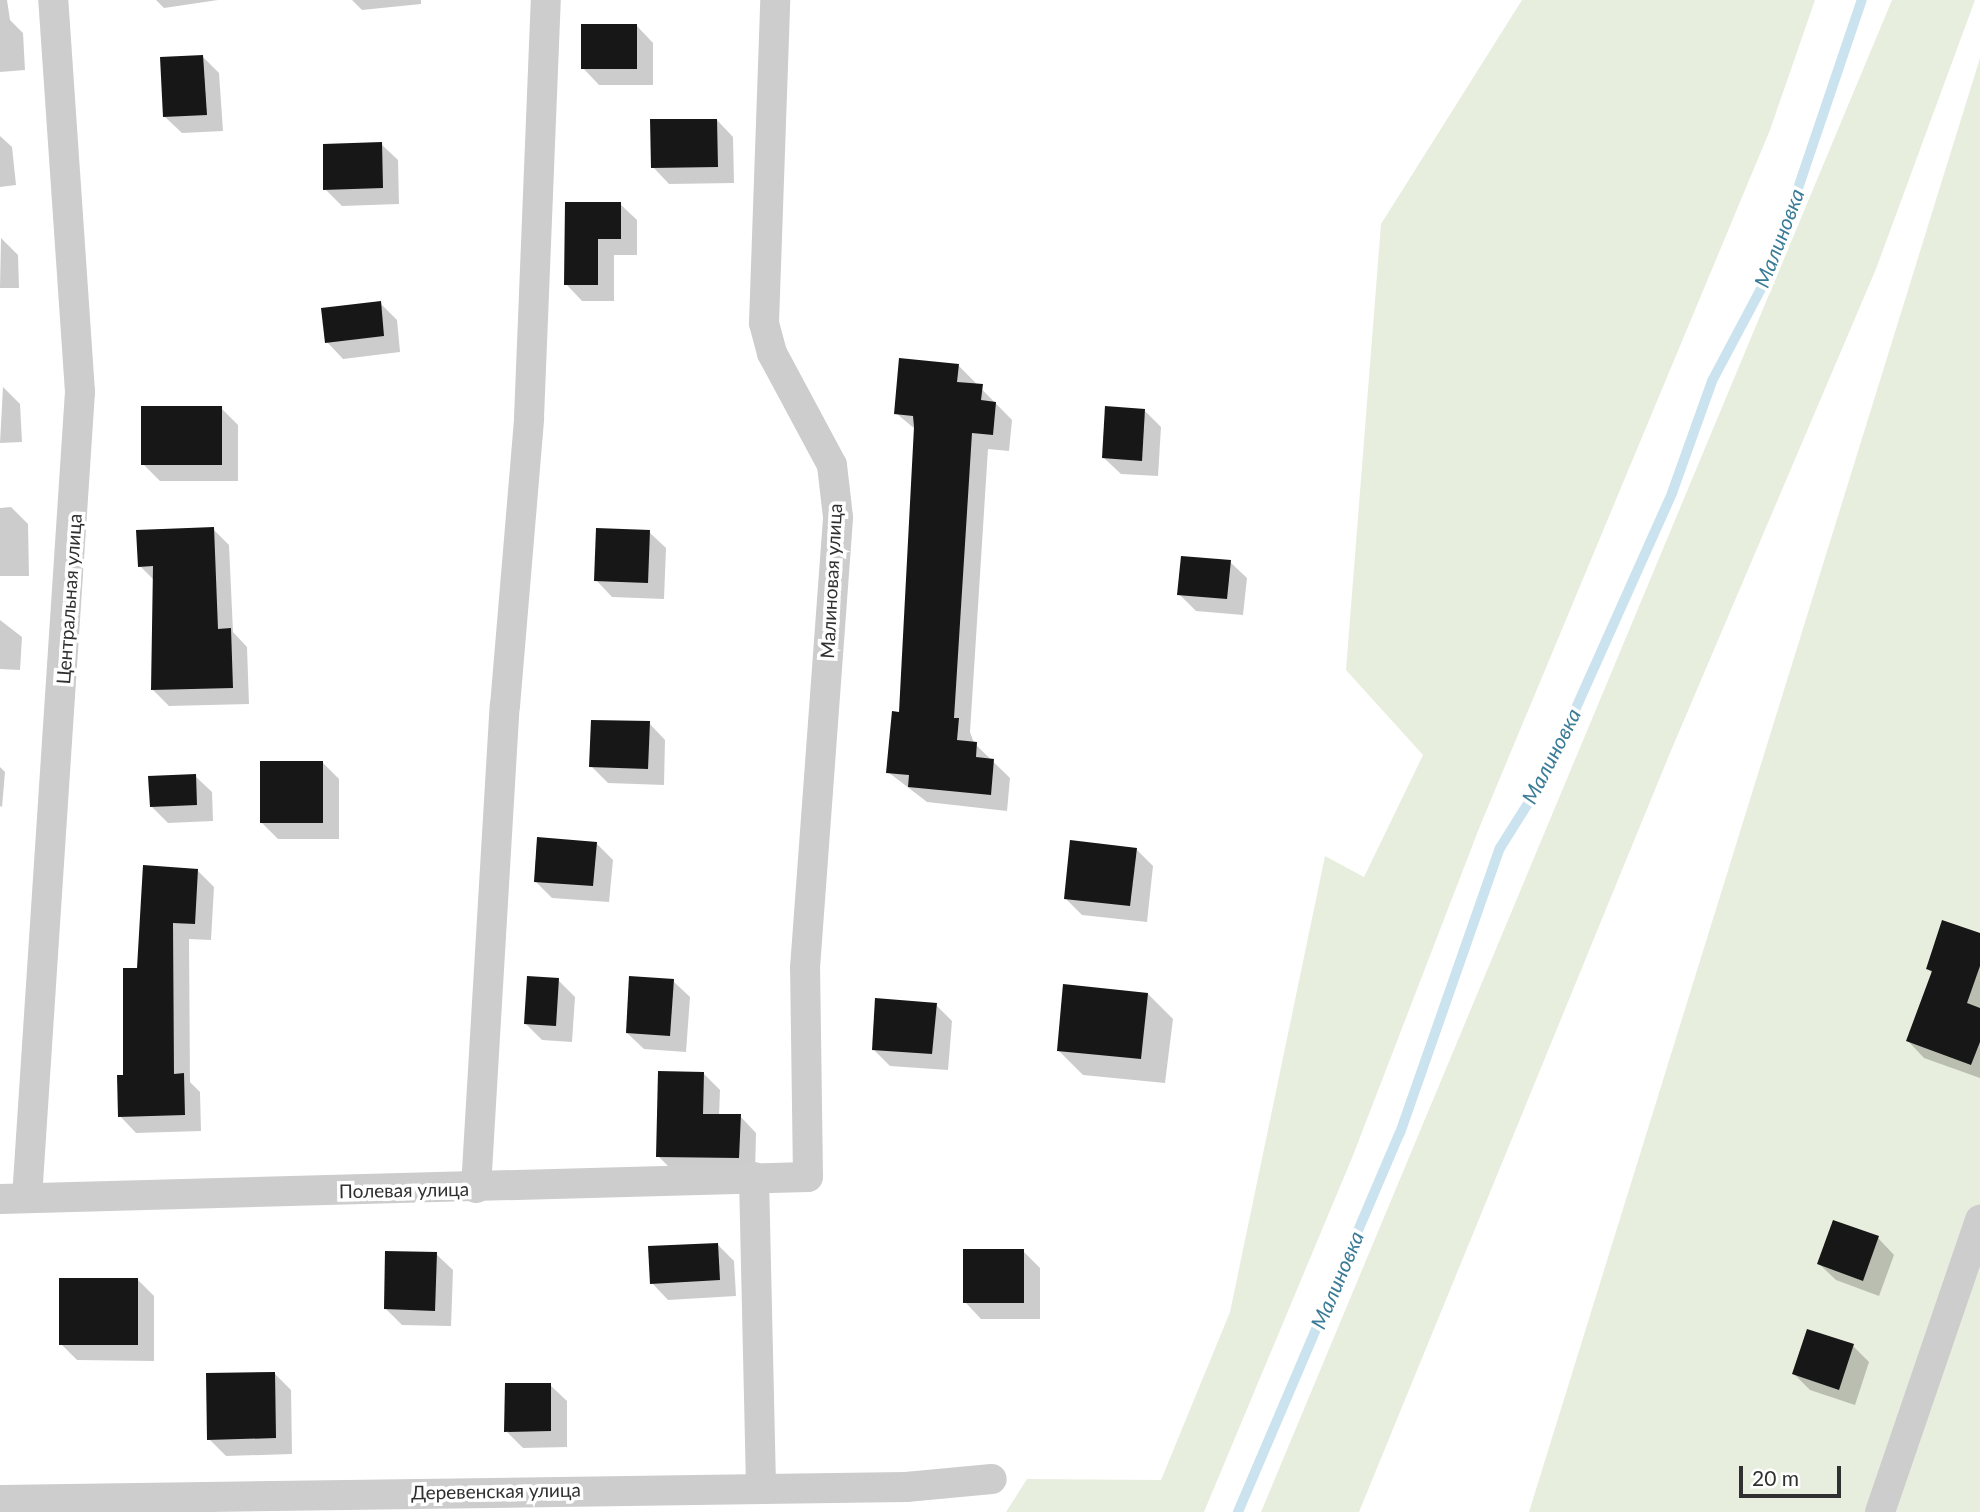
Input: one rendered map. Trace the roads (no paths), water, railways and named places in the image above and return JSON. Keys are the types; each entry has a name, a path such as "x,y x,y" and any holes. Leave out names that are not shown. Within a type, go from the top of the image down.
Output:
{"street":[{"name":"Центральная улица","path":"13,1198 80,392 53,0"},
{"path":"476,1188 505,706 528,418 546,0"},
{"name":"Малиновая улица","path":"775,0 764,323 772,354 832,465 838,517 805,968 808,1177"},
{"path":"754,1177 761,1486"},
{"name":"Полевая улица","path":"13,1198 476,1188 808,1177"},
{"path":"1880,1512 1980,1220"},
{"name":"Деревенская улица","path":"0,1500 761,1486 905,1487 992,1479"}],"waterway":[{"name":"Малиновка","path":"1238,1512 1400,1133 1500,848 1546,775 1672,493 1712,381 1769,274 1862,0"}]}
